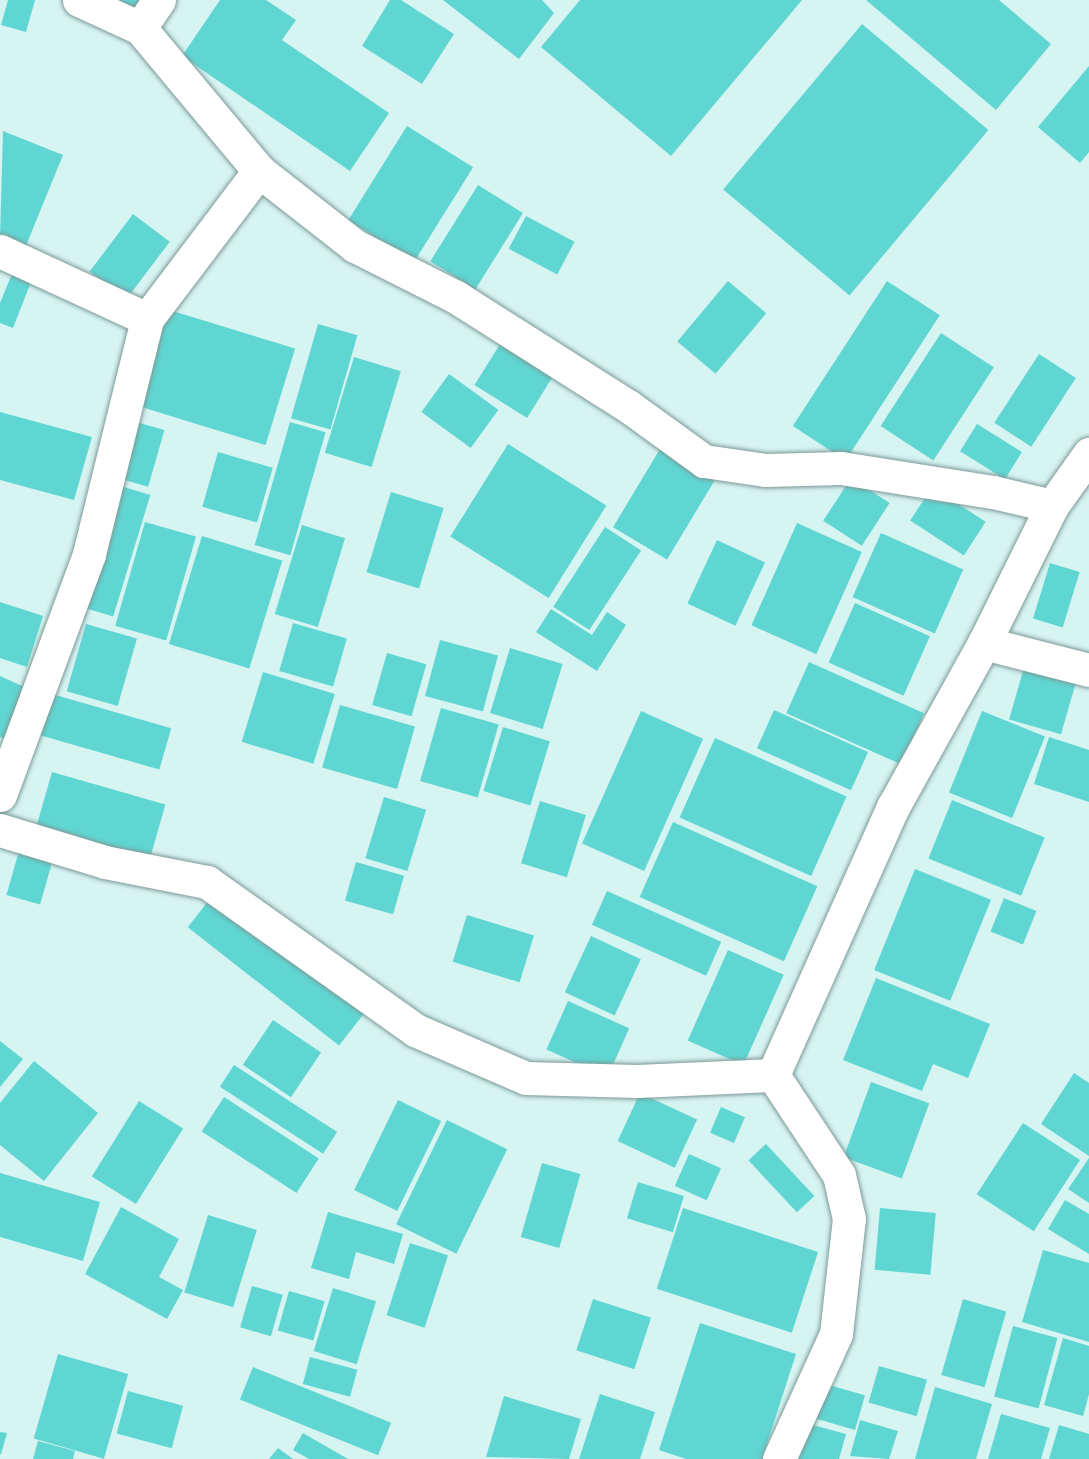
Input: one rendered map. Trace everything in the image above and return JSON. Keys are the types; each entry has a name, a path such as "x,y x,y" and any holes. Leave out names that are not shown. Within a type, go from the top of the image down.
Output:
{"street":[{"path":"79,0 140,28 259,171 355,246 456,297 628,406 704,461 766,470 841,468 993,492 1052,506"},
{"path":"140,28 159,0"},
{"path":"0,795 89,554 147,319 259,171"},
{"path":"0,251 147,319"},
{"path":"773,1075 893,807 984,643 1052,506 1089,454"},
{"path":"984,643 1089,670"},
{"path":"0,830 105,862 207,882 415,1030 526,1078 637,1081 773,1075"},
{"path":"773,1075 839,1175 849,1219 836,1334 779,1459"}],"building":[{"path":"8,0 35,0 26,32 1,25"},
{"path":"112,0 139,0 131,12"},
{"path":"220,0 266,0 296,20 282,40 389,113 350,171 182,56"},
{"path":"390,0 401,0 454,34 422,84 362,46"},
{"path":"443,0 542,0 554,13 519,59"},
{"path":"580,0 802,0 671,156 541,47"},
{"path":"866,0 999,0 1051,44 996,110"},
{"path":"862,24 988,130 850,296 723,189"},
{"path":"1089,66 1089,152 1080,163 1038,127"},
{"path":"407,126 473,167 414,261 348,220"},
{"path":"3,131 63,155 25,248 0,238"},
{"path":"478,185 523,213 475,289 430,261"},
{"path":"133,214 170,242 126,299 90,272"},
{"path":"526,216 575,242 557,274 509,249"},
{"path":"14,269 33,277 13,328 0,323 0,303"},
{"path":"728,281 766,313 716,374 677,342"},
{"path":"887,281 940,315 846,460 793,426"},
{"path":"166,309 295,348 266,445 136,406"},
{"path":"318,324 357,335 330,430 291,418"},
{"path":"941,333 994,367 933,460 881,426"},
{"path":"502,341 555,374 527,418 474,385"},
{"path":"1039,354 1076,378 1031,447 994,423"},
{"path":"354,357 401,371 372,467 325,453"},
{"path":"449,374 498,410 471,448 421,412"},
{"path":"0,412 92,437 74,500 0,480"},
{"path":"126,419 164,430 148,487 110,476"},
{"path":"290,422 326,432 290,555 255,545"},
{"path":"977,424 1022,452 1005,479 960,451"},
{"path":"508,444 606,505 549,598 450,536"},
{"path":"663,444 717,476 667,560 613,527"},
{"path":"218,452 273,468 257,523 202,507"},
{"path":"851,478 890,503 862,546 823,521"},
{"path":"114,484 150,495 113,617 77,605"},
{"path":"932,487 986,522 964,555 910,521"},
{"path":"391,492 444,508 419,588 366,572"},
{"path":"145,522 196,537 166,640 115,626"},
{"path":"797,523 862,552 816,654 751,625"},
{"path":"302,525 345,538 318,627 275,614"},
{"path":"605,527 641,550 589,630 553,607"},
{"path":"881,533 963,570 935,634 853,597"},
{"path":"202,536 282,561 249,669 169,644"},
{"path":"717,540 765,562 735,626 687,603"},
{"path":"1050,563 1080,572 1063,628 1033,618"},
{"path":"0,602 43,616 27,667 0,658"},
{"path":"855,603 930,636 903,696 829,662"},
{"path":"551,609 592,635 607,612 626,625 597,671 536,632"},
{"path":"293,623 347,638 333,686 279,671"},
{"path":"86,624 137,639 118,706 67,691"},
{"path":"440,640 498,656 483,712 425,696"},
{"path":"510,648 563,664 543,729 490,713"},
{"path":"387,653 426,664 412,716 372,705"},
{"path":"1027,657 1079,672 1061,734 1009,719"},
{"path":"809,662 924,713 901,764 786,713"},
{"path":"263,672 335,694 313,764 242,742"},
{"path":"0,676 31,690 8,740 0,737"},
{"path":"52,694 171,728 159,770 40,735"},
{"path":"340,705 415,726 397,789 322,767"},
{"path":"441,708 499,725 478,798 420,781"},
{"path":"774,710 868,752 851,790 757,748"},
{"path":"641,711 703,739 644,871 582,843"},
{"path":"982,711 1045,736 1012,818 949,793"},
{"path":"503,727 550,741 530,805 483,791"},
{"path":"1049,737 1089,750 1089,802 1034,784"},
{"path":"715,738 847,797 811,876 680,817"},
{"path":"52,772 165,805 150,859 36,827"},
{"path":"384,797 426,810 407,871 365,858"},
{"path":"952,800 1045,837 1021,896 928,858"},
{"path":"540,801 586,815 567,877 521,863"},
{"path":"673,822 817,886 784,961 640,897"},
{"path":"21,844 55,854 40,905 6,895"},
{"path":"356,862 404,876 393,914 345,900"},
{"path":"915,869 991,900 950,1001 874,970"},
{"path":"607,891 721,942 706,976 592,925"},
{"path":"213,895 364,1013 339,1046 188,927"},
{"path":"1004,898 1036,911 1023,944 991,931"},
{"path":"467,915 534,935 520,982 453,962"},
{"path":"591,936 641,959 615,1015 565,992"},
{"path":"728,950 784,975 743,1065 688,1040"},
{"path":"876,978 990,1024 968,1078 933,1064 922,1091 843,1060"},
{"path":"568,1001 629,1028 608,1077 546,1049"},
{"path":"273,1020 321,1052 291,1097 243,1065"},
{"path":"0,1041 23,1059 0,1087"},
{"path":"34,1061 98,1113 44,1181 0,1145 0,1103"},
{"path":"234,1065 337,1132 323,1154 220,1087"},
{"path":"1074,1073 1089,1083 1089,1156 1041,1124"},
{"path":"871,1082 929,1103 902,1178 844,1157"},
{"path":"640,1093 697,1120 675,1168 618,1141"},
{"path":"224,1097 319,1159 296,1193 202,1131"},
{"path":"398,1100 441,1121 397,1211 354,1190"},
{"path":"139,1101 183,1129 136,1204 92,1176"},
{"path":"721,1107 745,1117 734,1143 710,1133"},
{"path":"447,1120 507,1149 456,1254 396,1224"},
{"path":"1023,1123 1080,1160 1034,1231 977,1194"},
{"path":"766,1144 814,1196 797,1212 748,1160"},
{"path":"689,1154 721,1168 707,1200 675,1186"},
{"path":"1089,1158 1089,1203 1068,1189"},
{"path":"542,1163 580,1174 559,1248 521,1237"},
{"path":"0,1173 100,1202 83,1261 0,1237"},
{"path":"638,1182 684,1196 673,1232 627,1218"},
{"path":"1065,1200 1089,1214 1089,1254 1048,1229"},
{"path":"121,1207 179,1239 159,1277 183,1290 167,1319 85,1274"},
{"path":"683,1208 818,1252 792,1333 657,1289"},
{"path":"880,1208 936,1213 930,1275 875,1270"},
{"path":"328,1212 403,1234 394,1264 356,1252 349,1279 311,1268"},
{"path":"208,1215 257,1230 233,1307 184,1292"},
{"path":"410,1243 448,1255 425,1328 387,1315"},
{"path":"1043,1250 1089,1263 1089,1342 1022,1322"},
{"path":"252,1286 283,1295 271,1336 240,1327"},
{"path":"333,1288 376,1301 357,1364 314,1351"},
{"path":"289,1291 325,1301 313,1341 278,1330"},
{"path":"593,1299 651,1318 634,1369 576,1350"},
{"path":"963,1299 1006,1311 984,1387 941,1375"},
{"path":"700,1323 796,1354 762,1459 686,1459 659,1450"},
{"path":"1013,1326 1057,1338 1039,1408 994,1397"},
{"path":"1063,1338 1089,1346 1089,1394 1083,1416 1044,1405"},
{"path":"58,1354 128,1374 104,1459 34,1439"},
{"path":"310,1357 357,1370 350,1397 303,1384"},
{"path":"879,1366 927,1380 917,1416 869,1403"},
{"path":"253,1367 391,1423 378,1455 240,1399"},
{"path":"815,1381 865,1395 855,1430 805,1416"},
{"path":"935,1387 992,1404 976,1459 915,1459"},
{"path":"128,1391 183,1406 172,1448 117,1434"},
{"path":"600,1394 655,1412 640,1459 579,1459"},
{"path":"504,1396 581,1419 569,1459 486,1457"},
{"path":"1001,1414 1050,1428 1041,1459 988,1459"},
{"path":"860,1420 898,1431 889,1459 850,1456"},
{"path":"802,1422 846,1434 839,1459 792,1459"},
{"path":"1059,1425 1089,1434 1089,1459 1049,1459"},
{"path":"0,1432 7,1433 1,1454 0,1454"},
{"path":"303,1433 348,1459 309,1459 293,1450"},
{"path":"38,1441 75,1451 73,1459 33,1459"},
{"path":"278,1448 293,1459 269,1459"}]}
